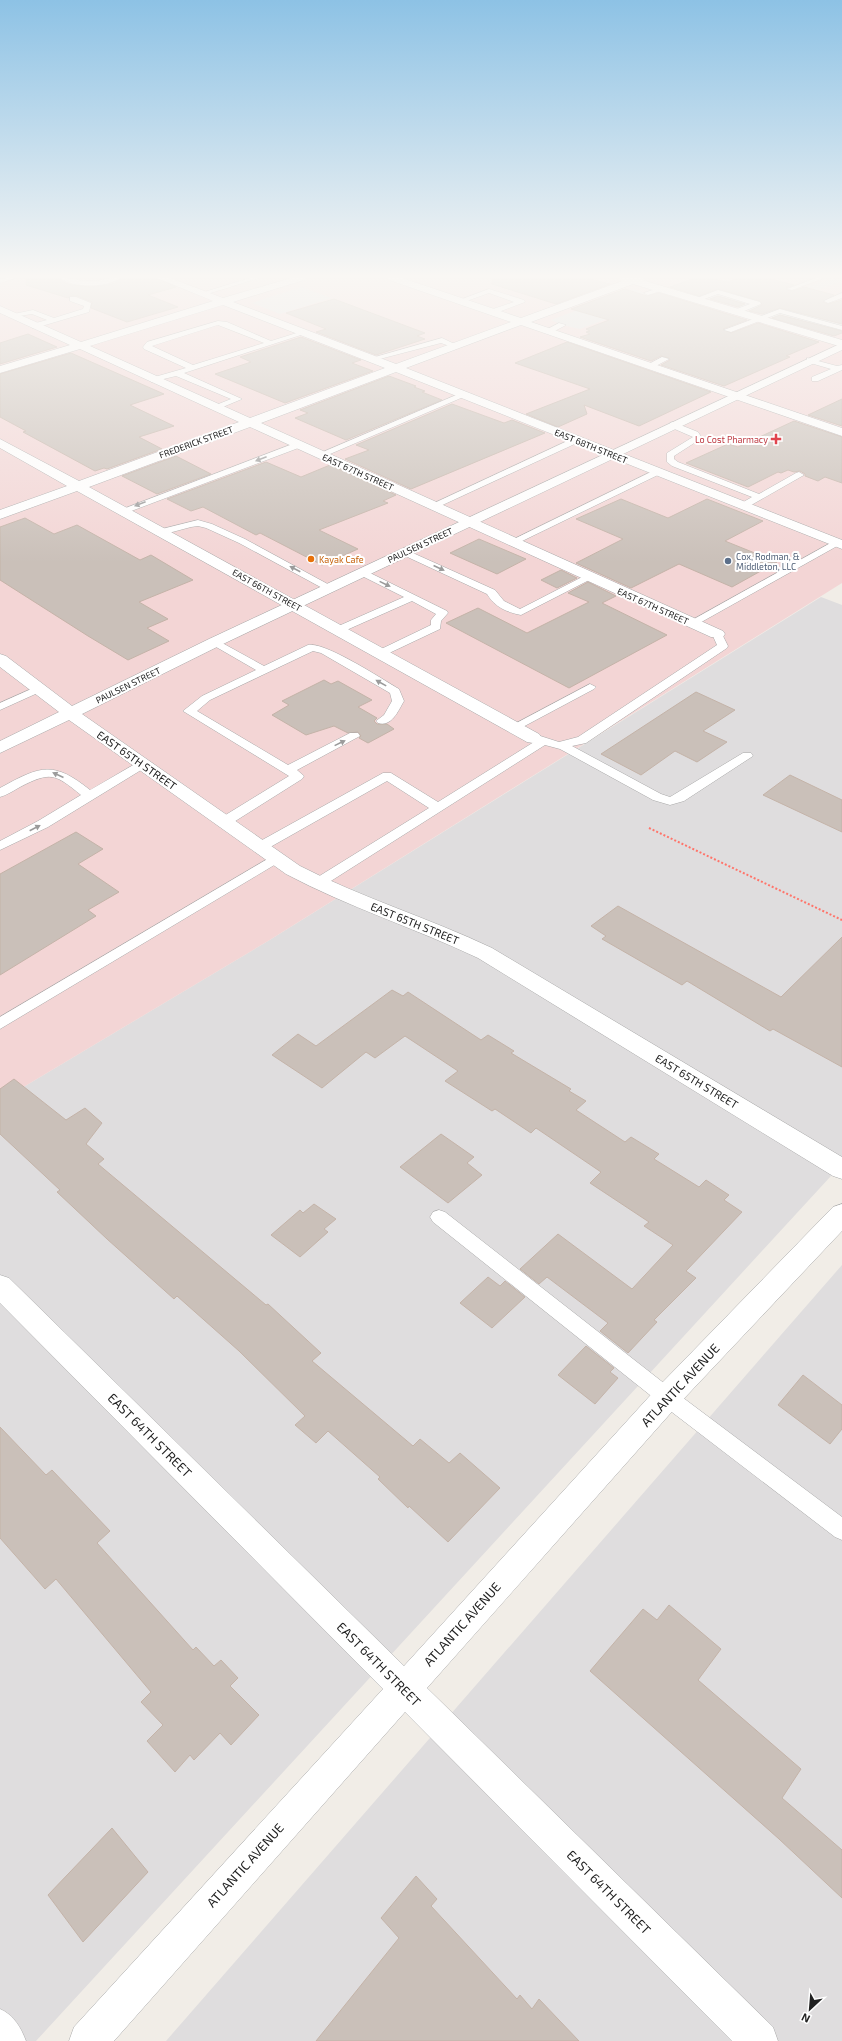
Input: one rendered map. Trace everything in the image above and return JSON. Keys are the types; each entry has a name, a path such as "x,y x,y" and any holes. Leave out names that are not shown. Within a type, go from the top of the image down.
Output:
{"street":[{"name":"EAST 67TH STREET","path":"139,373 717,634"},
{"name":"FREDERICK STREET","path":"0,514 381,373"},
{"name":"EAST 68TH STREET","path":"408,373 839,544"},
{"path":"674,373 842,432"},
{"name":"PAULSEN STREET","path":"0,748 215,642 782,373"},
{"name":"EAST 66TH STREET","path":"0,443 515,728 538,739"},
{"name":"EAST 65TH STREET","path":"0,660 70,713 293,870 318,883 441,932 485,953 842,1169"},
{"name":"ATLANTIC AVENUE","path":"88,2041 667,1397 842,1214"},
{"name":"EAST 64TH STREET","path":"0,1286 759,2041"}],"lane":[{"path":"154,380 176,373"},
{"path":"178,373 238,399 215,408"},
{"path":"816,380 830,373"},
{"path":"320,455 464,395"},
{"path":"673,425 695,434 698,438 670,455 670,460 675,464 760,497"},
{"path":"433,506 576,440"},
{"path":"123,511 298,445"},
{"path":"513,542 657,472"},
{"path":"743,506 799,475"},
{"path":"161,532 198,523 209,526 242,541 330,588"},
{"path":"692,623 839,544"},
{"path":"404,552 491,592 497,603 513,611 521,612 590,577"},
{"path":"362,572 443,613 436,620 436,627 381,653"},
{"path":"338,630 409,599 409,595"},
{"path":"561,745 582,740 723,646 717,634"},
{"path":"215,642 264,670"},
{"path":"224,822 298,776 189,711 206,698 312,647 325,651 395,691 398,702 388,717 382,721"},
{"path":"515,728 590,687"},
{"path":"0,707 38,689"},
{"path":"287,770 354,736"},
{"path":"318,883 438,808 538,739 561,745 657,798 670,801 680,798 747,756"},
{"path":"0,846 43,824 142,764"},
{"path":"0,792 31,776 50,772 57,773 90,796"},
{"path":"0,1024 387,776 438,808"},
{"path":"439,1217 667,1397 842,1530"},
{"path":"0,2022 13,2041"}],"path":[{"path":"649,828 842,920"}],"shaded area":[{"path":"0,373 842,373 842,583 268,941 0,1101"},
{"path":"821,597 842,605 842,1164 36,2041 0,2041 0,1101 268,941"},
{"path":"842,1265 842,2041 166,2041"}],"building":[{"path":"117,373 164,394 130,405 174,426 139,437 162,449 107,469 104,468 95,471 23,432 26,431 0,417 0,374"},
{"path":"217,373 367,373 285,403 215,374"},
{"path":"545,373 657,373 711,392 639,426 584,405 587,414 558,427 526,414 590,389"},
{"path":"686,373 753,373 724,386"},
{"path":"389,376 416,386 414,387 425,391 422,392 442,400 346,440 295,418 308,413 300,410"},
{"path":"842,399 842,426 808,415"},
{"path":"452,404 504,423 512,420 545,433 411,489 345,459 369,450 356,445"},
{"path":"794,421 842,437 842,483 825,477 818,481 805,476 805,474 800,471 794,472 788,470 781,473 778,472 748,487 686,463 728,444 738,447"},
{"path":"176,456 211,474 157,494 122,476"},
{"path":"266,462 301,477 330,465 396,495 383,501 388,503 319,530 358,549 322,565 260,533 256,535 203,507 191,511 167,499"},
{"path":"621,499 668,518 707,499 763,521 725,541 777,562 732,587 679,564 631,588 576,563 623,539 576,519"},
{"path":"25,518 54,534 77,525 140,560 151,555 193,580 139,602 168,619 147,628 169,641 128,660 0,580 0,527"},
{"path":"479,539 526,559 497,574 450,553"},
{"path":"561,570 577,578 557,588 541,580"},
{"path":"588,582 616,596 602,603 667,635 569,688 446,623 478,608 527,633 589,602 568,593"},
{"path":"324,680 331,684 338,681 372,700 358,707 377,718 374,721 377,724 387,724 394,729 368,743 359,738 361,736 358,732 348,733 334,726 306,735 272,715 289,705 282,701"},
{"path":"696,692 735,710 703,731 727,742 697,762 675,751 641,775 601,754"},
{"path":"790,775 842,800 842,832 763,795"},
{"path":"76,832 103,849 78,864 119,892 88,910 96,916 0,975 0,874"},
{"path":"618,906 781,997 842,937 842,1067 773,1029 770,1031 687,981 682,985 602,939 606,936 591,926"},
{"path":"392,990 403,996 408,992 481,1040 488,1035 514,1051 511,1053 571,1089 569,1091 586,1101 576,1110 625,1142 631,1137 659,1154 654,1159 699,1187 706,1180 729,1195 724,1200 742,1212 686,1271 696,1278 654,1320 657,1322 628,1353 600,1331 608,1323 547,1277 539,1284 520,1269 558,1234 632,1289 673,1245 644,1226 649,1222 590,1183 601,1172 536,1128 531,1133 495,1109 492,1111 445,1081 458,1071 405,1036 375,1058 366,1052 322,1088 272,1055 298,1034 316,1046"},
{"path":"14,1079 66,1120 85,1108 102,1123 86,1144 104,1159 98,1164 266,1305 268,1304 321,1353 312,1361 413,1446 420,1439 449,1463 460,1453 500,1488 448,1542 409,1506 408,1508 378,1479 380,1477 328,1431 316,1443 295,1425 305,1416 239,1351 177,1296 174,1299 107,1239 57,1192 60,1190 0,1134 0,1089"},
{"path":"441,1134 474,1157 467,1163 482,1175 448,1203 400,1167"},
{"path":"314,1204 336,1219 324,1229 328,1232 300,1257 271,1235 300,1210 303,1213"},
{"path":"488,1277 500,1286 505,1281 525,1297 492,1328 460,1303"},
{"path":"586,1346 614,1368 610,1372 618,1378 595,1404 558,1375"},
{"path":"803,1375 842,1405 842,1429 830,1444 778,1405"},
{"path":"0,1427 46,1475 52,1470 110,1531 97,1543 193,1650 196,1647 214,1666 221,1660 238,1678 230,1686 259,1715 231,1745 220,1733 194,1760 190,1755 175,1772 147,1741 163,1725 141,1702 151,1692 56,1579 45,1589 0,1538"},
{"path":"669,1605 721,1649 698,1680 801,1769 782,1798 842,1850 842,1898 779,1839 590,1671 643,1609 657,1620"},
{"path":"112,1828 148,1872 83,1942 48,1895"},
{"path":"416,1876 437,1899 431,1906 517,1999 520,1995 532,2009 539,1999 579,2041 316,2041 399,1938 381,1918"}],"place":[{"name":"Lo Cost Pharmacy","path":"776,439"},
{"name":"Kayak Cafe","path":"311,559"},
{"name":"Cox, Rodman, & Middleton, LLC","path":"728,561"}]}
